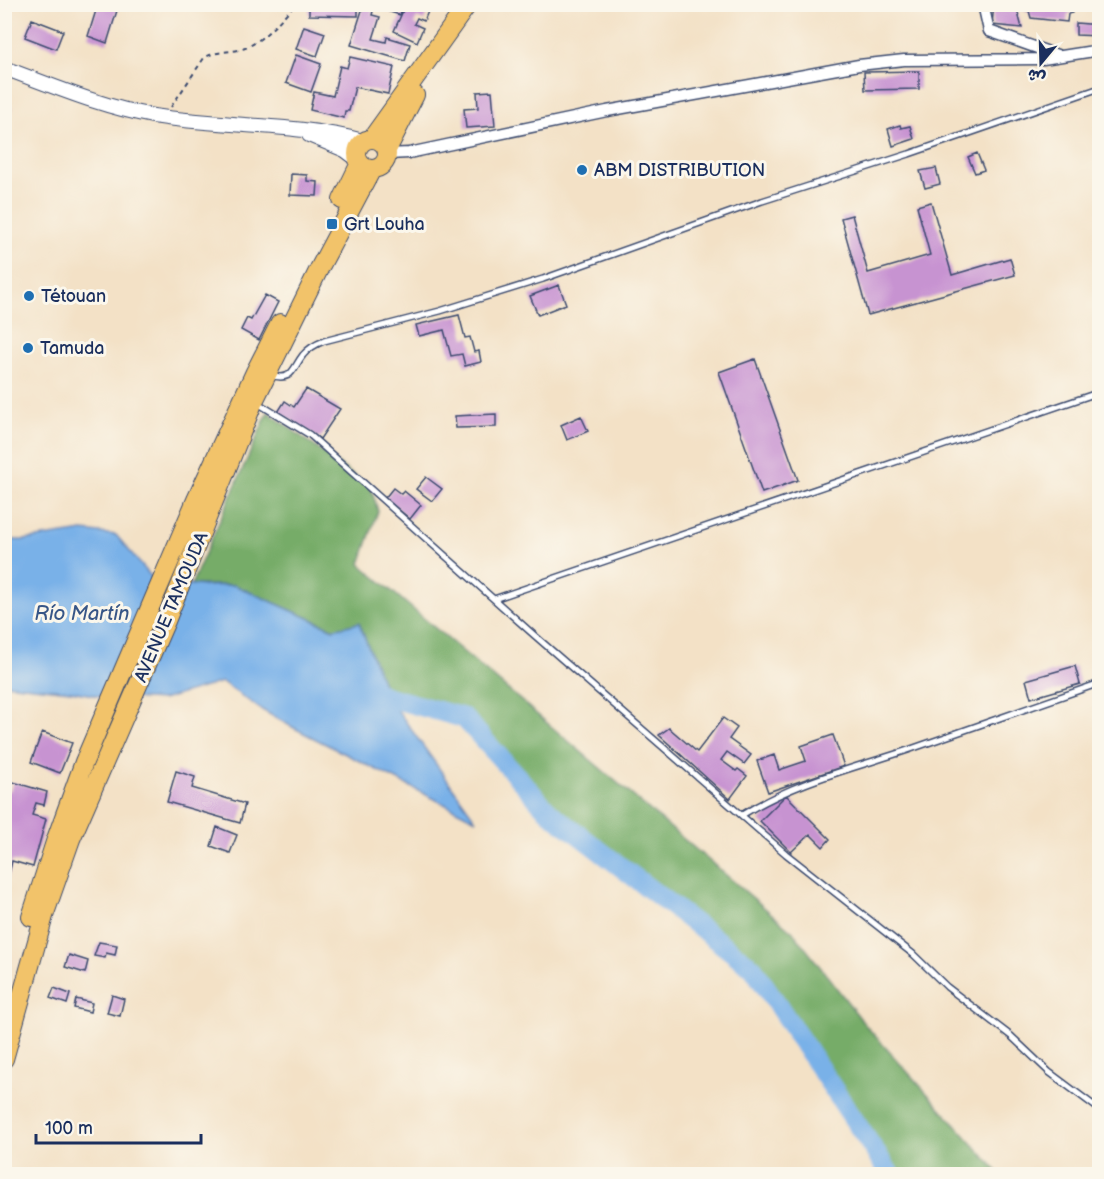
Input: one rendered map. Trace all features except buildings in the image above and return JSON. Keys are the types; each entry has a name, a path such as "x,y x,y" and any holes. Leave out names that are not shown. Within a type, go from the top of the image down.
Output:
{"highway":[{"name":"AVENUE TAMOUDA","path":"4,1059 32,958 71,839 132,702 195,526 251,380 376,154 442,42 468,4"},
{"name":"AVENUE TAMOUDA","path":"4,1016 39,889 84,762 195,526 229,462 255,401 376,154"}],"street":[{"path":"983,4 989,32 1060,56"},
{"path":"4,68 138,113 293,128 345,150 376,154 859,64 904,60 1043,58 1100,50"}],"lane":[{"path":"268,374 282,378 291,374 307,351 324,342 440,311 543,279 762,201 909,154 1100,87"},
{"path":"494,600 1100,392"},
{"path":"255,401 310,435 494,600 807,871 913,954 947,987 1011,1036 1050,1072 1100,1110"},
{"path":"742,815 767,799 806,782 937,740 1100,683"}],"path":[{"path":"166,117 204,58 209,54 244,48 253,43 295,4"}],"green space":[{"path":"268,412 371,488 378,511 360,564 793,932 867,1027 1000,1174 890,1174 753,968 549,812 464,718 388,697 359,623 334,629 234,585 191,585"}],"water":[{"name":"Río Martín","path":"83,531 116,535 155,581 204,586 234,585 333,629 359,623 388,697 476,820 294,728 262,710 222,682 162,700 99,696 5,684 5,540 24,540"}],"waterway":[{"path":"365,688 388,697 464,718 549,812 753,968 890,1174"}],"place":[{"name":"ABM DISTRIBUTION","path":"582,170"},
{"name":"Grt Louha","path":"332,224"},
{"name":"Tétouan","path":"29,296"},
{"name":"Tamuda","path":"28,348"}]}
